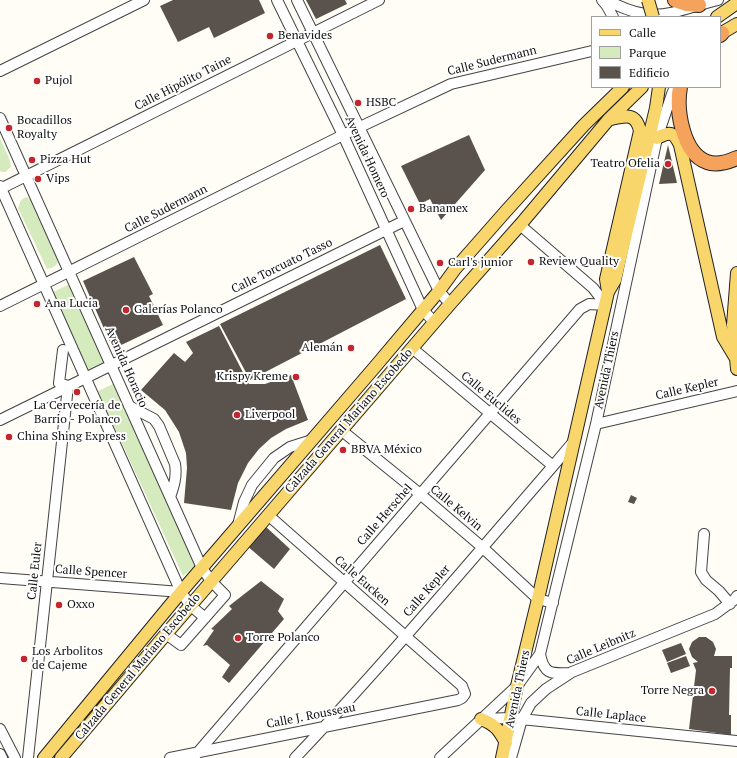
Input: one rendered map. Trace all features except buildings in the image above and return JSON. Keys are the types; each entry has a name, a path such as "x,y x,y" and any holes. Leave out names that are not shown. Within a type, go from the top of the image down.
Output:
{"highway":[{"path":"675,0 687,4 699,5"},
{"path":"680,88 678,103 680,118 684,132 693,150 706,162 721,164 737,158"}],"main road":[{"path":"648,0 653,16"},
{"path":"718,16 737,3"},
{"path":"721,34 737,24"},
{"name":"Calzada General Mariano Escobedo","path":"44,758 180,592 423,310 455,269 584,125 622,88"},
{"name":"Calzada General Mariano Escobedo","path":"61,758 190,605 434,322 520,225 609,119 641,88"},
{"path":"608,292 615,280 656,108 659,88"},
{"path":"608,292 606,279 640,131 634,118 626,115 609,119"},
{"path":"657,138 669,133 677,138 680,145 723,337 736,363"},
{"path":"736,363 733,325 737,273"},
{"name":"Avenida Thiers","path":"502,758 516,718 517,686 608,292"},
{"path":"481,719 496,726 500,730 506,743"}],"street":[{"path":"0,71 144,0"},
{"name":"Avenida Homero","path":"277,0 343,135 423,310 434,322"},
{"name":"Avenida Homero","path":"297,0 439,291 450,304"},
{"name":"Calle Hipólito Taine","path":"0,188 379,0"},
{"path":"602,0 612,16"},
{"path":"607,0 626,10 647,15 676,13 718,0"},
{"name":"Calle Sudermann","path":"0,306 343,135 451,84 591,50"},
{"name":"Avenida Thiers","path":"540,654 596,424 657,138 675,88"},
{"name":"Avenida Horacio","path":"0,118 202,568 211,582 225,595 204,618"},
{"path":"0,188 180,592 190,605 204,618 181,645 166,634"},
{"name":"Calle Torcuato Tasso","path":"0,420 404,220"},
{"path":"520,225 593,288 606,305"},
{"name":"Calle Herschel","path":"199,756 344,582 580,309 589,304 606,305"},
{"name":"Calle Euclides","path":"412,348 553,466"},
{"path":"63,350 59,383 68,386"},
{"name":"Calle Euler","path":"28,758 68,386"},
{"name":"Calle Kepler","path":"596,424 737,391"},
{"path":"129,406 154,419 160,426 176,470 174,485 170,497"},
{"name":"Calle Kelvin","path":"341,430 482,547 538,599 553,603"},
{"name":"Calle Kepler","path":"295,758 326,726 405,636 575,439"},
{"path":"238,525 244,502 252,485 274,458 290,447 312,440"},
{"name":"Calle Eucken","path":"268,515 462,686 465,694 458,700"},
{"path":"704,534 701,572 706,580 733,600"},
{"name":"Calle Spencer","path":"0,578 180,592"},
{"name":"Calle Leibnitz","path":"511,758 516,718 546,688 572,672 715,614 733,600"},
{"path":"440,758 517,686 540,654"},
{"path":"540,654 542,664 548,671 557,673 572,672"},
{"name":"Calle J. Rousseau","path":"170,758 199,756 326,726 458,700"},
{"name":"Calle Laplace","path":"481,719 516,718 737,741"},
{"path":"0,729 15,758"},
{"path":"0,754 2,758"}],"green space":[{"path":"0,138 11,166 6,172 0,171"},
{"path":"26,197 33,203 60,258 52,268 47,269 18,208 21,200"},
{"path":"70,284 104,362 88,370 53,292"},
{"path":"113,384 196,565 183,576 98,391"}],"place":[{"name":"Benavides","path":"270,36"},
{"name":"Pujol","path":"37,81"},
{"name":"HSBC","path":"358,103"},
{"name":"Bocadillos Royalty","path":"9,128"},
{"name":"Pizza Hut","path":"32,160"},
{"name":"Teatro Ofelia","path":"668,164"},
{"name":"Vips","path":"38,179"},
{"name":"Banamex","path":"411,209"},
{"name":"Review Quality","path":"531,262"},
{"name":"Carl's junior","path":"440,263"},
{"name":"Ana Lucia","path":"37,304"},
{"name":"Galerías Polanco","path":"126,310"},
{"name":"Alemán","path":"351,348"},
{"name":"Krispy Kreme","path":"296,377"},
{"name":"La Cervecería de Barrio - Polanco","path":"77,392"},
{"name":"Liverpool","path":"237,415"},
{"name":"China Shing Express","path":"9,437"},
{"name":"BBVA México","path":"343,450"},
{"name":"Oxxo","path":"59,605"},
{"name":"Torre Polanco","path":"238,638"},
{"name":"Los Arbolitos de Cajeme","path":"24,659"},
{"name":"Torre Negra","path":"712,691"}]}
